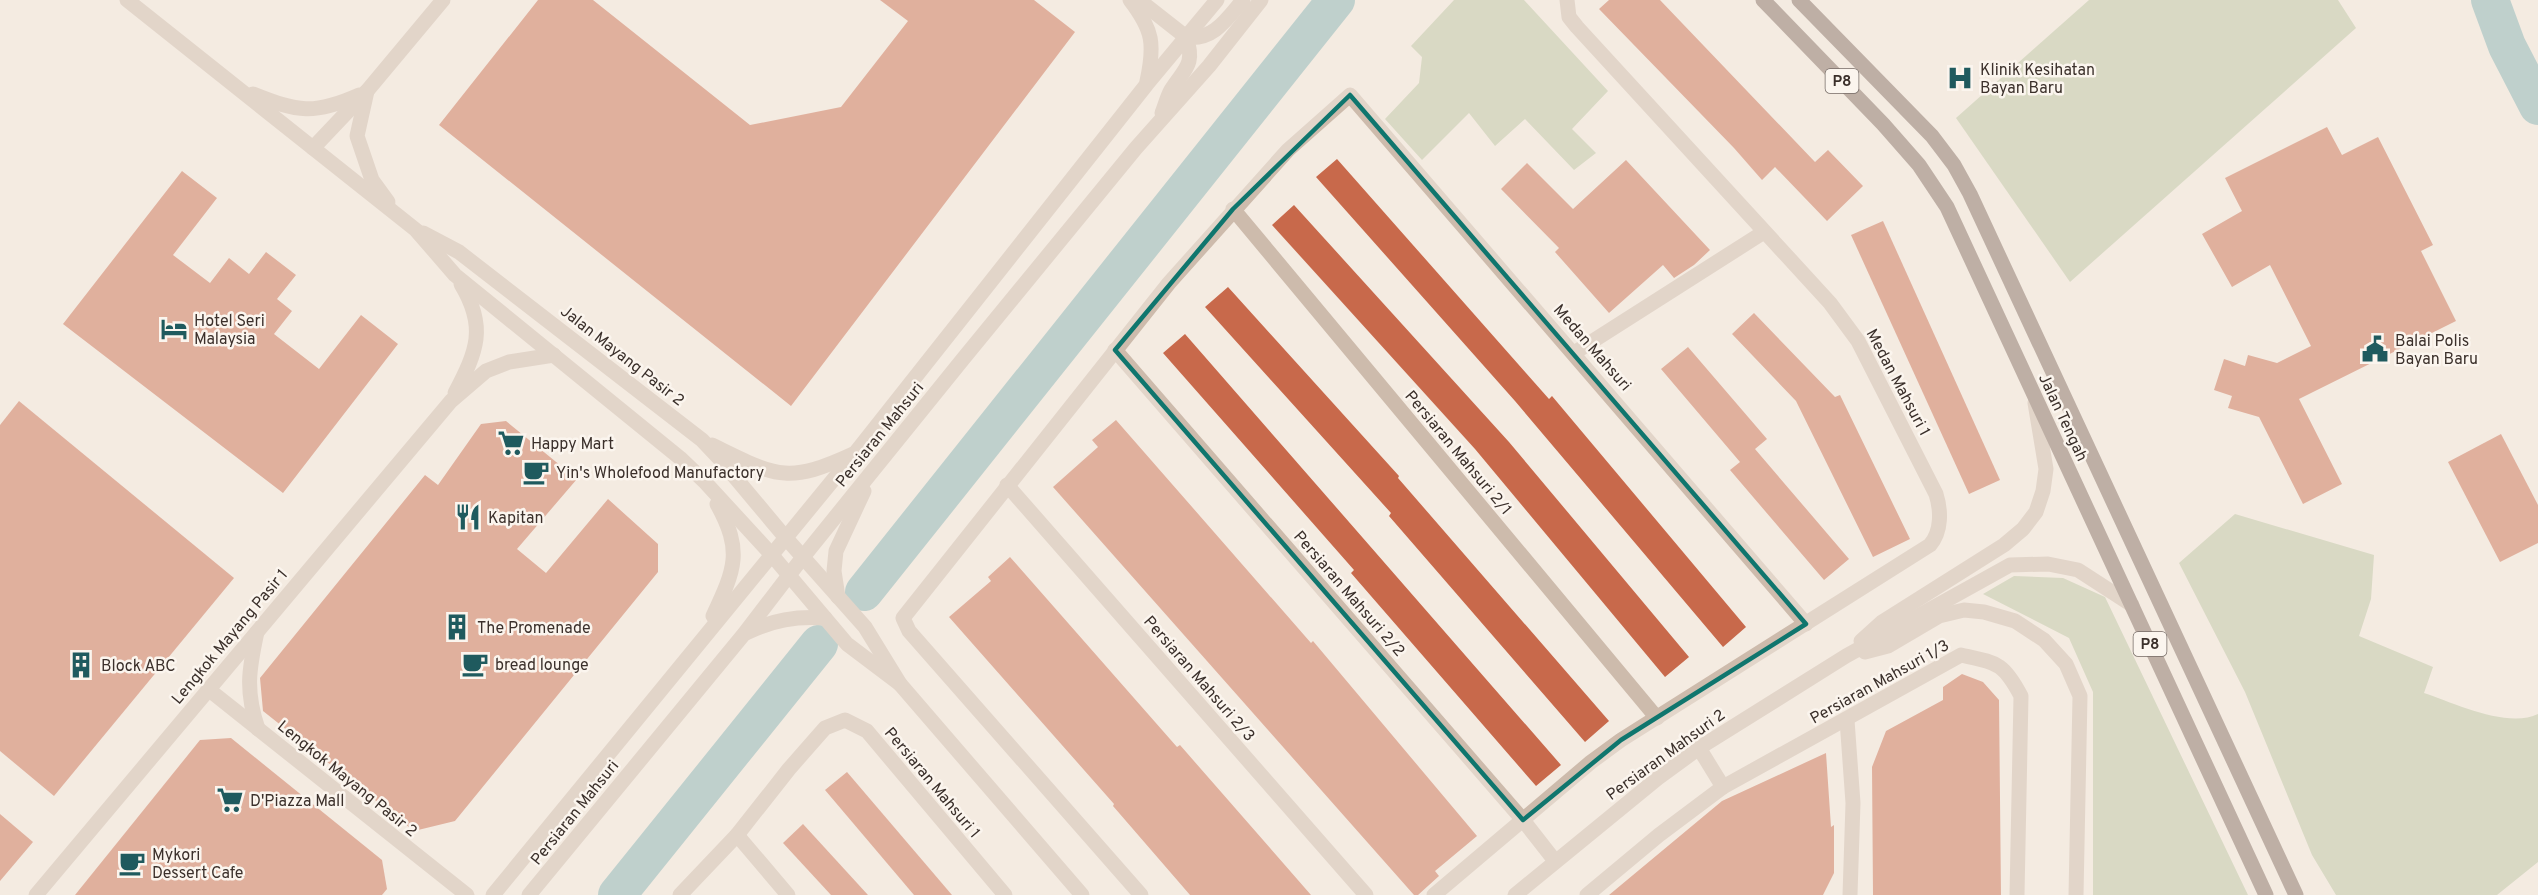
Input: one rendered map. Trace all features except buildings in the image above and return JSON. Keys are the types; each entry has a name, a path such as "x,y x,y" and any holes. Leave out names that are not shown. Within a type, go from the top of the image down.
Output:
{"main road":[{"name":"Jalan Tengah","path":"1763,0 1883,124 1935,185 2034,393 2266,895"},
{"name":"Jalan Tengah","path":"1799,0 1932,136 1954,165 1971,194 2296,895"}],"street":[{"name":"Jalan Mayang Pasir 2","path":"127,0 399,217 416,230 468,258 702,440 803,557"},
{"path":"313,148 367,91 443,0"},
{"path":"1130,0 1142,16 1152,38 1152,58 1147,84"},
{"path":"1140,0 1186,37 1189,47 1190,62 1170,92 1158,123"},
{"name":"Persiaran Mahsuri","path":"493,895 856,453 1147,84 1217,0"},
{"path":"1186,37 1203,37 1211,34 1243,0"},
{"name":"Persiaran Mahsuri","path":"529,895 744,634 878,464 1158,123 1209,66 1261,0"},
{"name":"Medan Mahsuri 1","path":"1567,0 1569,17 1577,27 1830,303 1858,341 1936,494 1941,514 1934,540 1924,549 1806,624"},
{"path":"237,88 287,108 305,109 333,107 367,91"},
{"path":"367,91 357,136 372,180 399,217"},
{"name":"Medan Mahsuri","path":"1233,209 1288,150 1350,95 1806,624"},
{"path":"1142,895 909,631 903,618 1114,350 1233,209"},
{"name":"Persiaran Mahsuri 2/1","path":"1233,209 1657,718"},
{"name":"Jalan Mayang Pasir 2","path":"416,230 455,275 680,458 704,481 789,576"},
{"path":"1574,353 1764,232"},
{"name":"Lengkok Mayang Pasir 1","path":"451,401 466,371 478,325 472,303 455,275"},
{"name":"Persiaran Mahsuri 2/2","path":"1114,350 1523,820 1555,861"},
{"name":"Lengkok Mayang Pasir 1","path":"36,895 451,401 486,371 509,362 554,355"},
{"path":"1846,656 1882,622 2004,545 2023,529 2036,512 2043,491 2046,469 2034,393"},
{"path":"702,440 752,465 788,475 807,473 856,453"},
{"path":"838,597 834,571 836,551 878,464"},
{"path":"703,638 730,581 734,548 727,523 704,481"},
{"name":"Persiaran Mahsuri 2/3","path":"1007,485 1366,895"},
{"path":"803,557 872,637 900,684 1082,895"},
{"path":"1846,656 2010,565 2048,564 2078,570 2132,605"},
{"path":"789,576 847,644 900,684"},
{"path":"1846,656 1888,646 1939,616 1964,610 1984,612 2015,621 2044,640 2066,664 2080,696 2076,895"},
{"path":"744,634 791,617 825,618"},
{"path":"1434,895 1591,762 1806,624"},
{"path":"258,629 248,679 249,697 258,729"},
{"name":"Persiaran Mahsuri 1/3","path":"1587,895 1659,835 1723,787 1961,655 1989,661 2008,672 2021,696 2017,895"},
{"name":"Persiaran Mahsuri 2","path":"1515,895 1658,778 1699,748 1846,656"},
{"name":"Lengkok Mayang Pasir 2","path":"208,689 467,895"},
{"name":"Persiaran Mahsuri 1","path":"680,895 737,835 825,728 844,720 867,731 1005,895"},
{"path":"1846,720 1854,803 1850,895"},
{"path":"1699,748 1723,787"},
{"path":"737,835 788,895"}],"highlighted area":[{"path":"1350,95 1806,624 1621,740 1523,820 1115,350 1233,209"}],"green space":[{"path":"1454,0 1524,0 1608,91 1572,129 1596,153 1574,170 1525,119 1495,146 1469,113 1422,160 1385,119 1419,83 1422,57 1411,46"},
{"path":"2089,0 2338,0 2356,28 2070,282 1956,118"},
{"path":"2235,514 2374,555 2371,599 2359,636 2433,667 2424,693 2497,717 2526,718 2538,714 2538,862 2497,895 2336,895 2312,855 2245,692 2179,563"},
{"path":"2014,576 2063,578 2105,597 2248,895 2093,895 2093,692 2069,638 1983,594"}],"waterway":[{"path":"864,592 1336,0"},
{"path":"2490,0 2507,46 2538,106"},
{"path":"617,895 819,644"}],"place":[{"name":"Klinik Kesihatan Bayan Baru","path":"1960,78"},
{"name":"Hotel Seri Malaysia","path":"174,329"},
{"name":"Balai Polis Bayan Baru","path":"2375,349"},
{"name":"Happy Mart","path":"511,443"},
{"name":"Yin's Wholefood Manufactory","path":"536,472"},
{"name":"Kapitan","path":"468,517"},
{"name":"The Promenade","path":"457,627"},
{"name":"bread lounge","path":"475,664"},
{"name":"Block ABC","path":"81,665"},
{"name":"D'Piazza Mall","path":"230,800"},
{"name":"Mykori Dessert Cafe","path":"132,863"}]}
